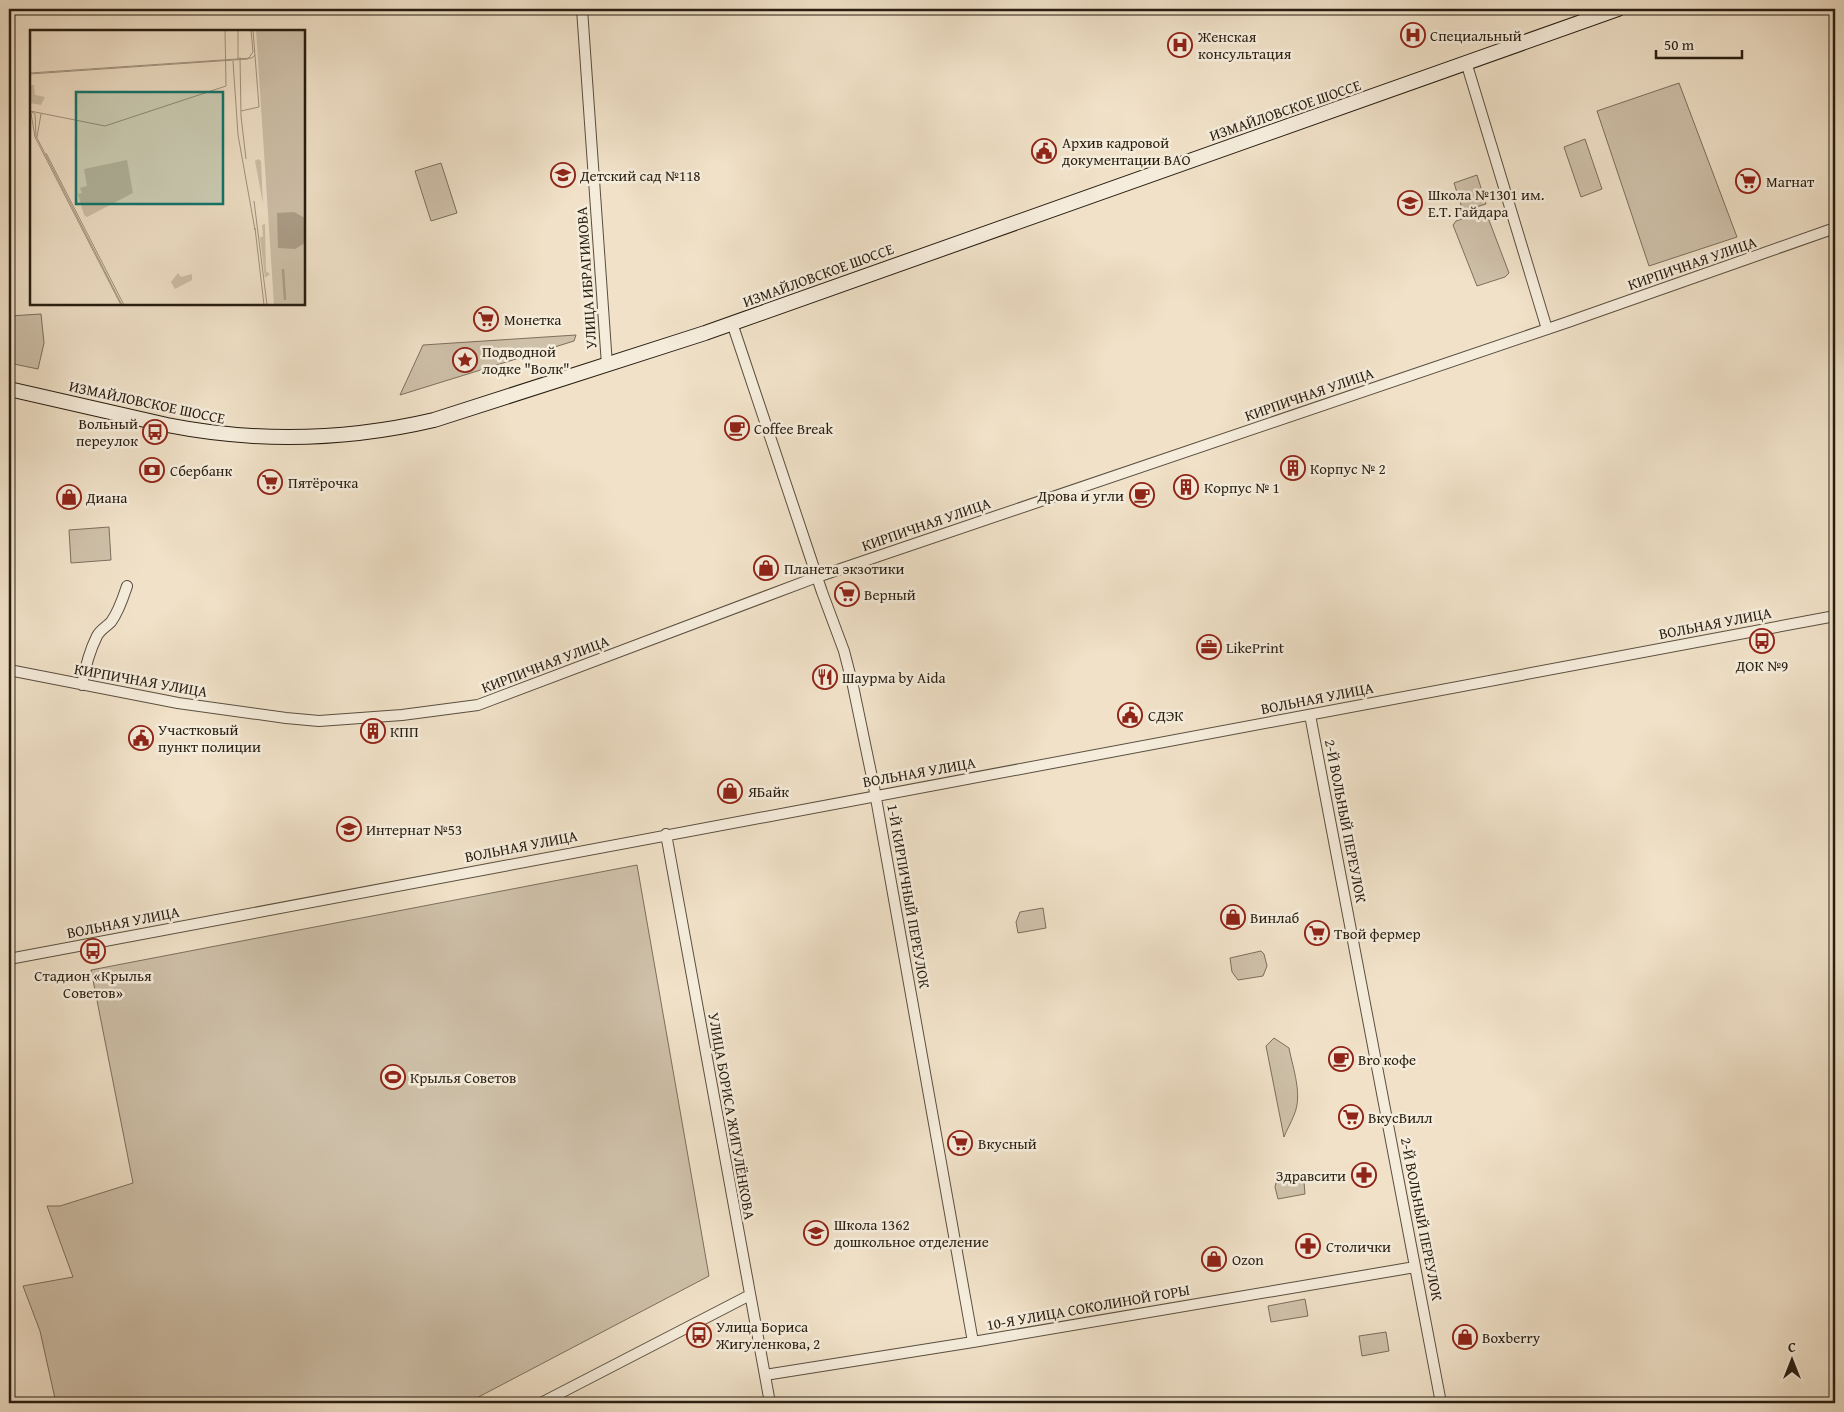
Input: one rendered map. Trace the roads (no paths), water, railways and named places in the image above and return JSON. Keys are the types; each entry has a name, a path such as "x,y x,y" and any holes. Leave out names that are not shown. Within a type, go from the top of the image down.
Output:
{"main road":[{"name":"ИЗМАЙЛОВСКОЕ ШОССЕ","path":"9,389 167,425 221,434 262,437 333,437 387,430 434,420 732,323 1618,9"}],"street":[{"name":"УЛИЦА ИБРАГИМОВА","path":"582,9 607,365"},
{"path":"1466,62 1547,329"},
{"name":"КИРПИЧНАЯ УЛИЦА","path":"9,670 211,708 319,721 402,715 478,705 817,577 1547,329 1835,228"},
{"name":"1-Й КИРПИЧНЫЙ ПЕРЕУЛОК","path":"732,323 817,577 844,651 859,711 973,1342"},
{"path":"82,685 86,662 98,634 111,621 120,607 127,586"},
{"name":"ВОЛЬНАЯ УЛИЦА","path":"9,959 666,834 1835,616"},
{"name":"2-Й ВОЛЬНЫЙ ПЕРЕУЛОК","path":"1310,715 1441,1403"},
{"name":"УЛИЦА БОРИСА ЖИГУЛЁНКОВА","path":"666,834 770,1403"},
{"name":"10-Я УЛИЦА СОКОЛИНОЙ ГОРЫ","path":"765,1374 973,1342 1415,1267"},
{"path":"541,1403 750,1295"}],"place":[{"name":"Специальный","path":"1413,35"},
{"name":"Женская консультация","path":"1180,45"},
{"name":"Архив кадровой документации ВАО","path":"1044,151"},
{"name":"Детский сад №118","path":"563,175"},
{"name":"Магнат","path":"1748,181"},
{"name":"Школа №1301 им. Е.Т. Гайдара","path":"1410,203"},
{"name":"Монетка","path":"486,319"},
{"name":"Подводной лодке \"Волк\"","path":"465,360"},
{"name":"Coffee Break","path":"737,428"},
{"name":"Вольный переулок","path":"155,432"},
{"name":"Корпус № 2","path":"1293,468"},
{"name":"Сбербанк","path":"152,470"},
{"name":"Пятёрочка","path":"270,482"},
{"name":"Корпус № 1","path":"1186,487"},
{"name":"Дрова и угли","path":"1142,495"},
{"name":"Диана","path":"69,497"},
{"name":"Планета экзотики","path":"766,568"},
{"name":"Верный","path":"847,594"},
{"name":"ДОК №9","path":"1762,641"},
{"name":"LikePrint","path":"1209,647"},
{"name":"Шаурма by Aida","path":"825,677"},
{"name":"СДЭК","path":"1130,715"},
{"name":"КПП","path":"373,731"},
{"name":"Участковый пункт полиции","path":"141,738"},
{"name":"ЯБайк","path":"730,791"},
{"name":"Интернат №53","path":"349,829"},
{"name":"Винлаб","path":"1233,917"},
{"name":"Твой фермер","path":"1317,933"},
{"name":"Стадион «Крылья Советов»","path":"93,951"},
{"name":"Bro кофе","path":"1341,1059"},
{"name":"Крылья Советов","path":"393,1077"},
{"name":"ВкусВилл","path":"1351,1117"},
{"name":"Вкусный","path":"960,1143"},
{"name":"Здравсити","path":"1364,1175"},
{"name":"Школа 1362 дошкольное отделение","path":"816,1233"},
{"name":"Столички","path":"1308,1246"},
{"name":"Ozon","path":"1214,1259"},
{"name":"Улица Бориса Жигуленкова, 2","path":"699,1335"},
{"name":"Boxberry","path":"1465,1337"}]}
